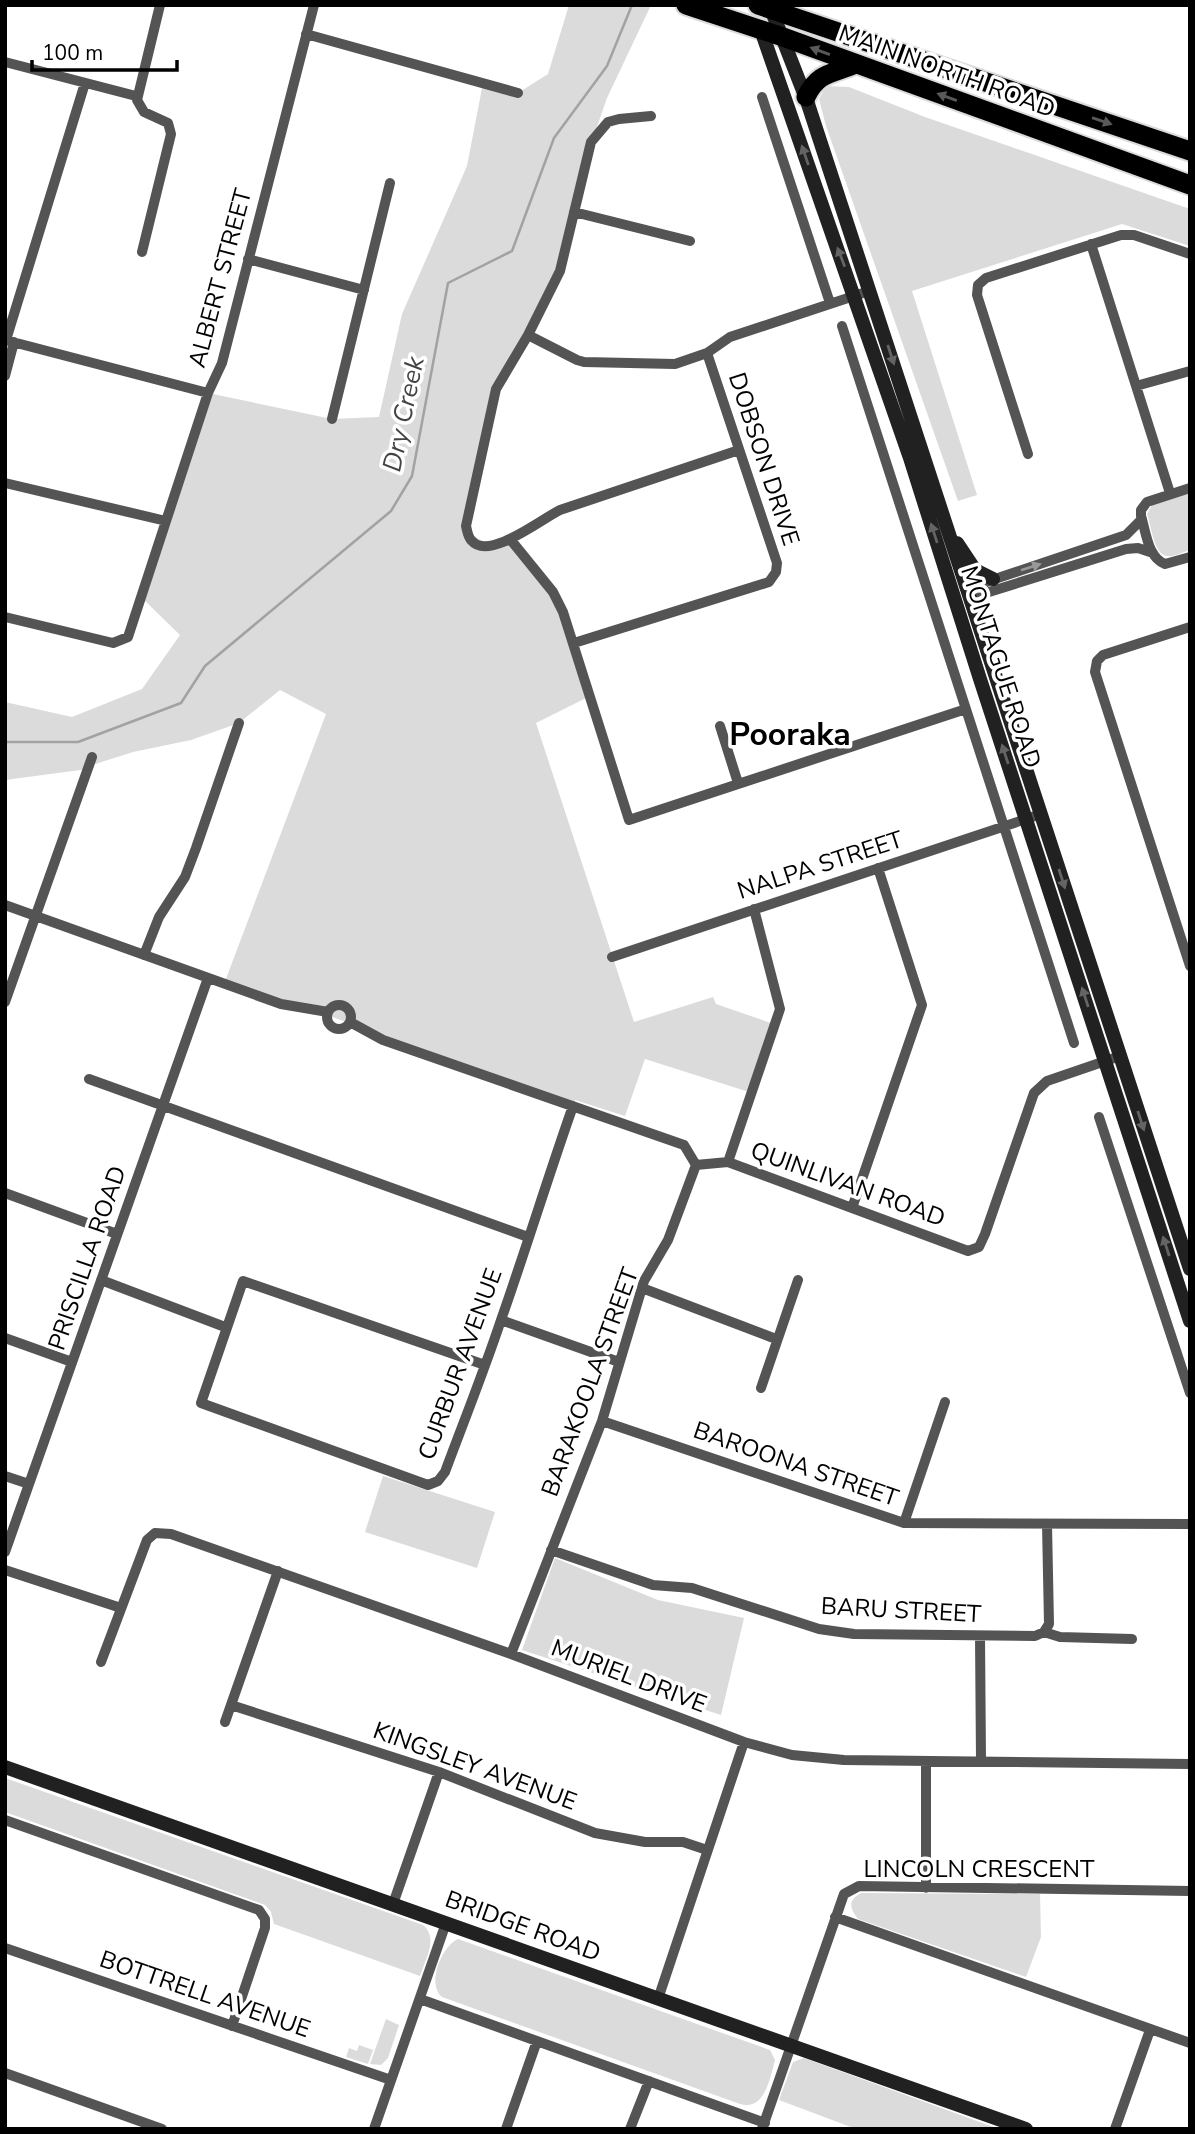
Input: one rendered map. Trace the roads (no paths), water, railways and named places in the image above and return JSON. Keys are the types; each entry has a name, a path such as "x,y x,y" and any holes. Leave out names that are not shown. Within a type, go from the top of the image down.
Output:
{"highway":[{"name":"MAIN NORTH ROAD","path":"686,5 783,37 1190,185"},
{"name":"MAIN NORTH ROAD","path":"765,7 1190,151"},
{"path":"806,97 813,83 820,77 856,64"}],"main road":[{"name":"MONTAGUE ROAD","path":"765,7 783,37 806,97 910,458 1041,814 1190,1269"},
{"name":"MONTAGUE ROAD","path":"761,30 862,293 947,527 962,596 1026,819 1189,1314"},
{"path":"947,527 975,570 993,579"},
{"name":"BRIDGE ROAD","path":"5,1767 1026,2129"}],"street":[{"path":"142,252 171,130 168,123 144,112 136,96 160,5"},
{"name":"ALBERT STREET","path":"5,617 113,643 128,637 208,393 222,363 314,5"},
{"path":"306,34 518,93"},
{"path":"5,62 136,96"},
{"path":"5,376 8,340 85,83"},
{"path":"762,97 830,303"},
{"path":"651,116 608,122 591,142 559,271 528,335 496,389 466,526 472,542 480,546 492,546 510,540 560,510 739,450"},
{"path":"332,419 390,183"},
{"path":"574,212 690,241"},
{"path":"1028,454 977,295 978,285 986,278 1121,234 1130,234 1190,254"},
{"path":"1091,244 1170,493"},
{"path":"248,259 364,290"},
{"path":"528,335 584,362 676,364 707,353 730,337 862,293"},
{"path":"842,327 1074,1043"},
{"path":"8,340 208,393"},
{"name":"DOBSON DRIVE","path":"574,643 769,582 776,572 777,563 707,353"},
{"path":"1136,386 1190,371"},
{"path":"5,483 166,521"},
{"path":"1190,488 1144,503 1141,510 1157,560 1165,564 1190,557"},
{"path":"962,596 993,579 1120,537 1129,533 1142,519"},
{"path":"510,540 553,592 574,643 629,820 966,709"},
{"path":"962,596 989,592 1126,549 1138,548 1153,553"},
{"path":"1190,627 1103,655 1097,661 1095,672 1186,939 1190,966"},
{"path":"144,955 159,917 185,877 197,848 239,723"},
{"path":"720,726 738,783"},
{"path":"5,1002 92,757"},
{"name":"NALPA STREET","path":"612,957 1041,814"},
{"path":"852,1208 922,1005 878,868"},
{"path":"5,905 281,1004 328,1013"},
{"path":"728,1162 780,1009 754,909"},
{"name":"PRISCILLA ROAD","path":"5,1552 208,978"},
{"path":"335,1006 345,1006 351,1012 351,1022 344,1028 333,1028 327,1020 328,1013 335,1006"},
{"path":"351,1022 383,1040 684,1145 696,1165"},
{"name":"QUINLIVAN ROAD","path":"696,1165 728,1162 968,1251 979,1247 1034,1093 1047,1081 1120,1056"},
{"path":"89,1079 528,1237"},
{"name":"CURBUR AVENUE","path":"225,1328 201,1403 428,1485 438,1480 445,1472 485,1365 573,1106"},
{"path":"1100,1117 1190,1393"},
{"name":"BARAKOOLA STREET","path":"511,1654 602,1421 642,1288 668,1240 696,1165"},
{"path":"5,1193 117,1234"},
{"path":"101,1280 225,1328 243,1282 485,1365"},
{"path":"761,1388 797,1280"},
{"path":"642,1288 776,1339"},
{"path":"501,1320 619,1362"},
{"path":"5,1338 72,1362"},
{"path":"904,1523 945,1402"},
{"name":"BAROONA STREET","path":"602,1421 904,1523 1190,1524"},
{"path":"5,1476 29,1484"},
{"path":"1044,1632 1049,1624 1047,1524"},
{"name":"MURIEL DRIVE","path":"101,1662 147,1540 155,1532 171,1534 511,1654 744,1742 805,1756 844,1760 1190,1764"},
{"name":"BARU STREET","path":"551,1550 653,1585 692,1588 818,1629 854,1634 981,1636 1035,1636 1044,1632 1060,1637 1132,1639"},
{"path":"5,1570 121,1608"},
{"path":"225,1722 278,1572"},
{"path":"981,1636 981,1760"},
{"name":"KINGSLEY AVENUE","path":"231,1705 439,1772 595,1833 645,1842 683,1842 707,1850"},
{"path":"658,1999 744,1742"},
{"path":"926,1761 926,1888"},
{"path":"393,1904 439,1772"},
{"path":"5,1820 259,1910 265,1919 265,1928 232,2026"},
{"name":"LINCOLN CRESCENT","path":"763,2126 844,1894 859,1886 1190,1891"},
{"path":"835,1917 1190,2043"},
{"path":"374,2129 446,1923"},
{"name":"BOTTRELL AVENUE","path":"5,1948 391,2080"},
{"path":"420,1999 649,2081 763,2126"},
{"path":"1115,2129 1150,2030"},
{"path":"506,2129 537,2041"},
{"path":"5,2073 162,2129"},
{"path":"631,2129 649,2081"}],"waterway":[{"name":"Dry Creek","path":"5,742 78,742 181,703 205,666 391,511 412,476 448,283 512,251 554,138 607,66 632,5"}],"district":[{"name":"Pooraka","path":"790,734"}]}
